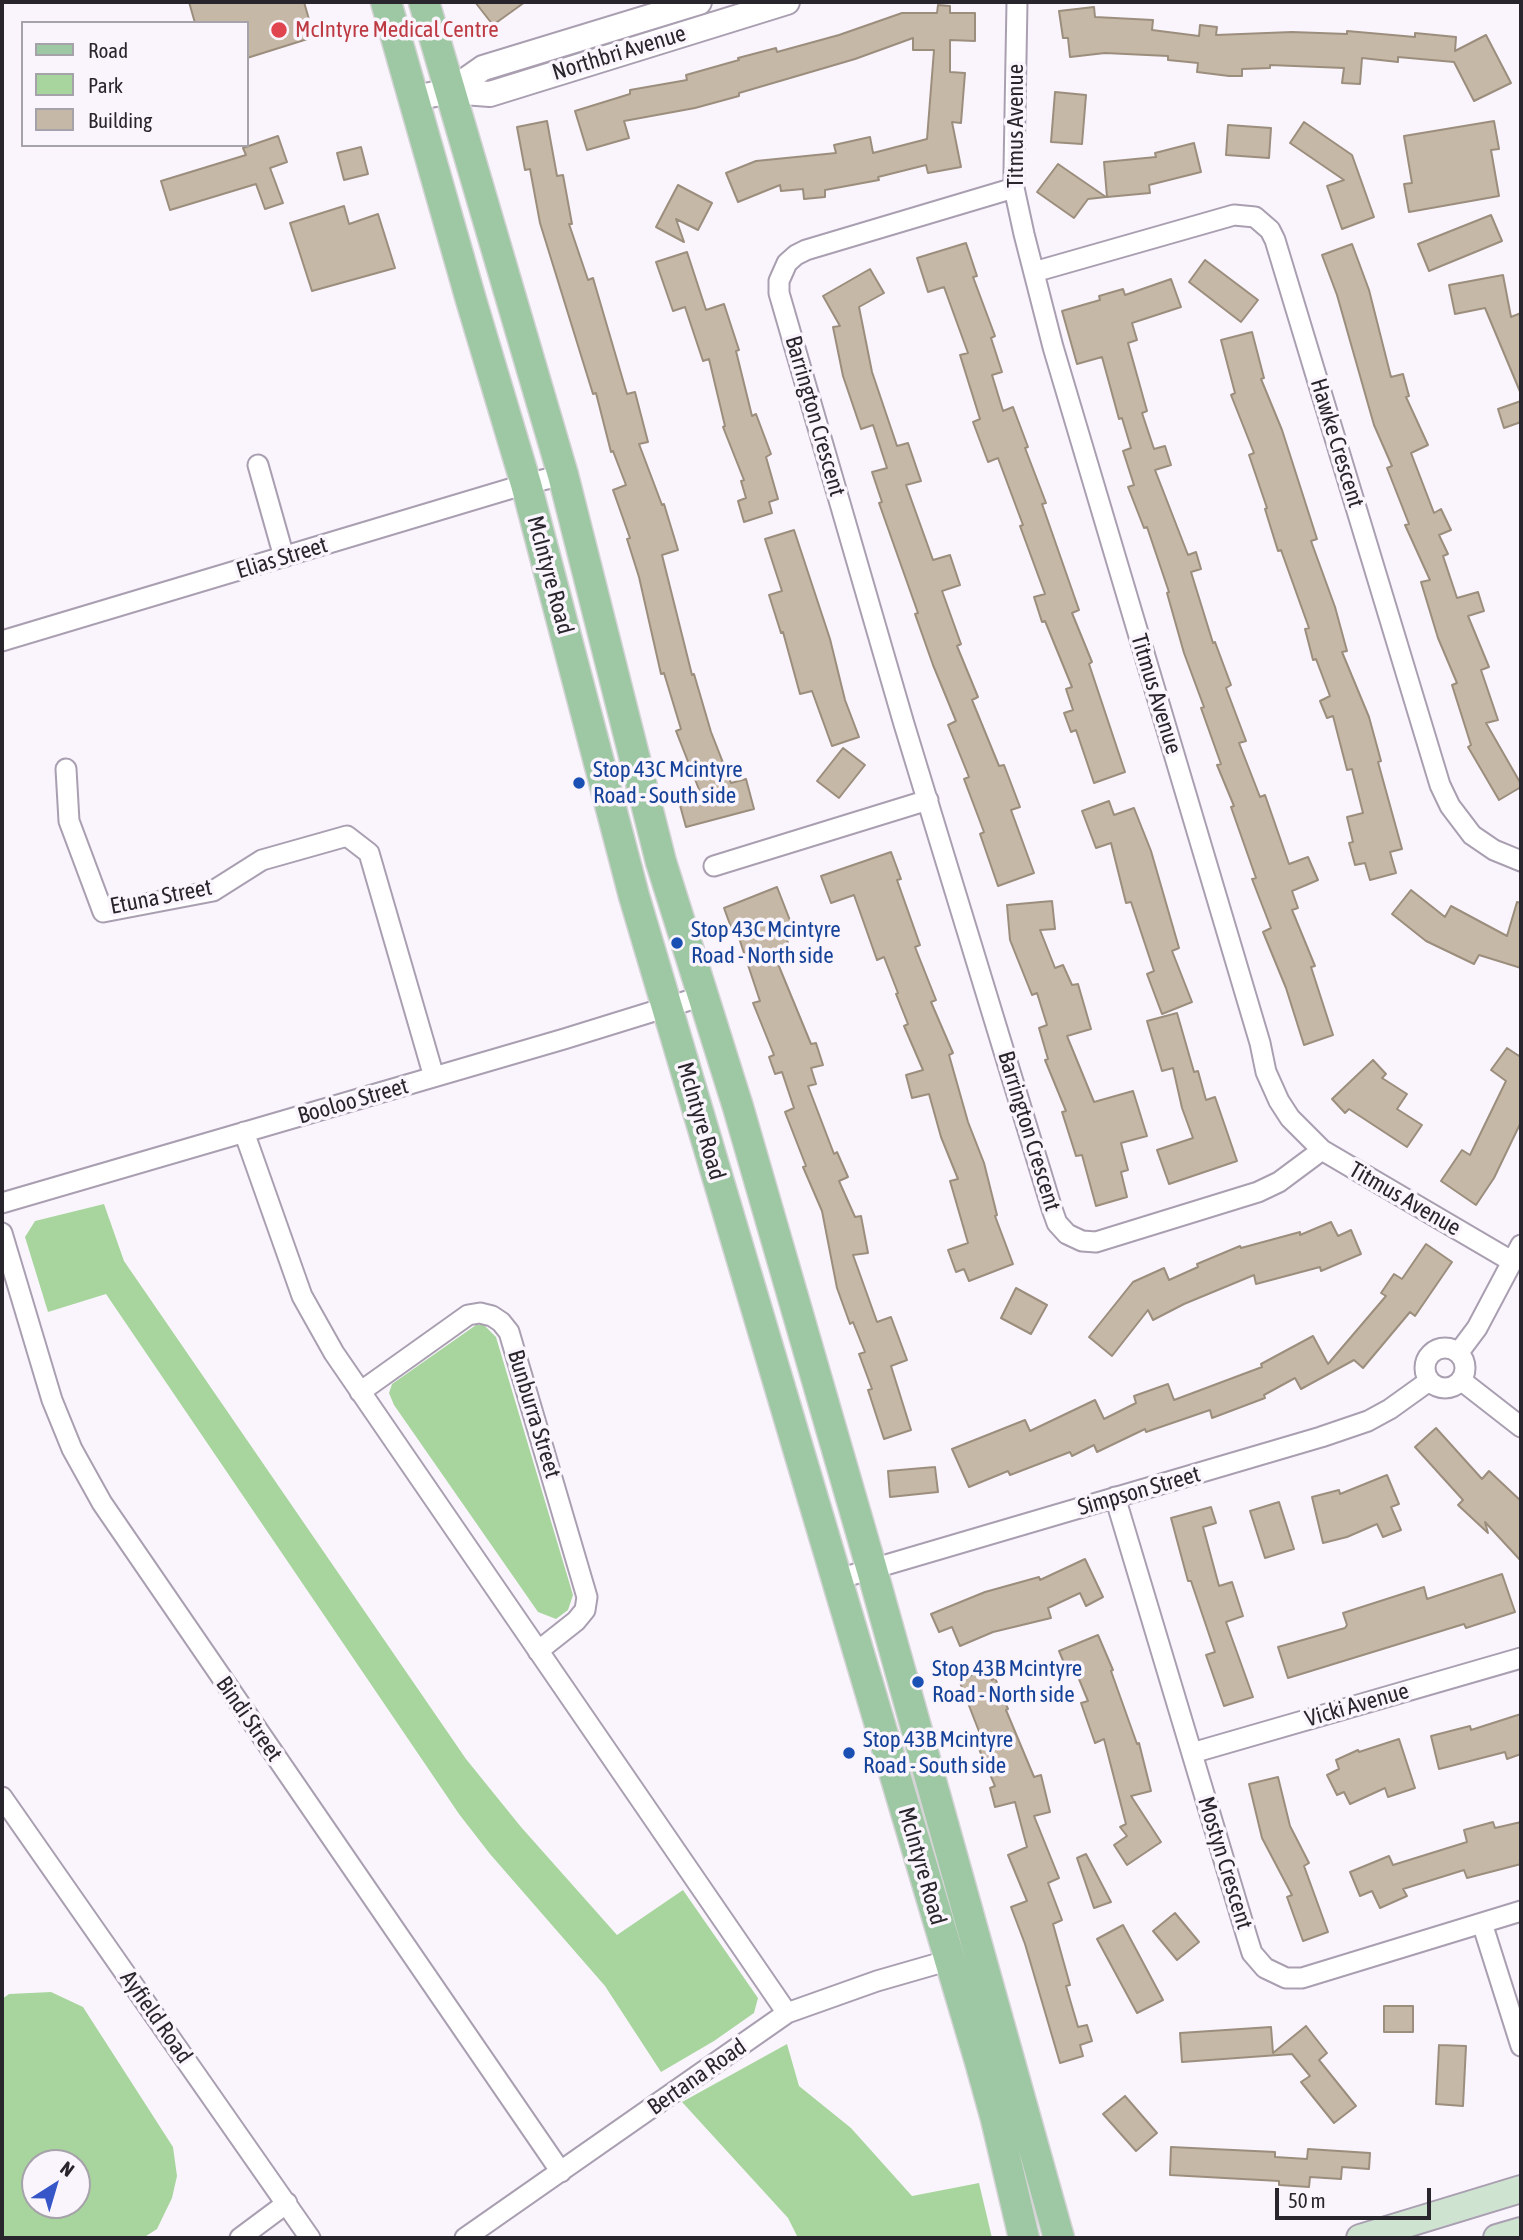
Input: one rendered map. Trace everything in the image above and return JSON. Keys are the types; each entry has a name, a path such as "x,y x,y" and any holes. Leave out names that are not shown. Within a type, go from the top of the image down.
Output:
{"main road":[{"name":"McIntyre Road","path":"386,2 526,484 634,896 950,1960 996,2119 1024,2238"},
{"name":"McIntyre Road","path":"424,2 564,475 661,862 738,1107 1062,2231"},
{"path":"1360,2238 1521,2189"},
{"path":"1497,2238 1521,2231"}],"street":[{"name":"Northbri Avenue","path":"415,98 450,91 490,94 787,2"},
{"name":"Titmus Avenue","path":"1017,2 1014,188 1054,347 1256,1030 1266,1072 1290,1118 1322,1150 1517,1253"},
{"name":"Northbri Avenue","path":"450,91 483,68 688,3"},
{"path":"688,3 692,30"},
{"name":"Barrington Crescent","path":"1014,188 806,250 787,263 779,281 780,299 1052,1209 1057,1223 1067,1234 1082,1241 1096,1242 1258,1192 1279,1182 1322,1150"},
{"name":"Hawke Crescent","path":"1034,272 1234,215 1255,218 1270,230 1440,785 1450,806 1472,835 1494,850 1521,861"},
{"path":"258,465 284,557"},
{"name":"Elias Street","path":"2,641 526,484 564,475"},
{"name":"Etuna Street","path":"66,769 69,821 103,912 213,891 262,860 347,836 369,853 433,1077"},
{"path":"714,866 928,800"},
{"name":"Booloo Street","path":"2,1203 703,996"},
{"path":"244,1132 302,1296 334,1353 787,2013"},
{"name":"Bindi Street","path":"2,1233 52,1400 72,1449 102,1503 561,2172"},
{"path":"1459,1352 1477,1328 1517,1253"},
{"name":"Bunburra Street","path":"360,1392 468,1315 480,1313 492,1316 509,1332 587,1597 585,1610 576,1621 538,1651"},
{"path":"1442,1347 1459,1352 1466,1365 1462,1381 1448,1388 1429,1381 1424,1370 1429,1355 1442,1347"},
{"name":"Simpson Street","path":"838,1579 1368,1421 1429,1381"},
{"path":"1462,1381 1521,1427"},
{"name":"Mostyn Crescent","path":"1115,1497 1252,1953 1272,1973 1286,1978 1302,1978 1521,1911"},
{"name":"Vicki Avenue","path":"1192,1753 1521,1658"},
{"name":"Ayfield Road","path":"2,1797 310,2238"},
{"path":"1482,1923 1521,2046"},
{"name":"Bertana Road","path":"465,2238 787,2013 877,1981 950,1960"},
{"path":"240,2238 287,2203"}],"green space":[{"path":"104,1204 124,1261 466,1759 521,1827 617,1935 683,1890 758,1998 754,2013 714,2041 661,2072 605,1986 490,1854 459,1814 106,1294 48,1312 25,1237 35,1221"},
{"path":"476,1325 484,1325 496,1337 573,1595 568,1610 556,1619 538,1612 394,1405 389,1393 392,1384"},
{"path":"51,1992 83,2007 173,2147 177,2176 172,2198 157,2229 143,2238 2,2238 2,1999 9,1994"},
{"path":"787,2044 799,2086 851,2128 912,2196 979,2183 992,2238 798,2238 788,2218 682,2102"}],"building":[{"name":"McIntyre Medical Centre","path":"189,2 304,2 314,37 248,58 248,21 194,21"},
{"path":"475,2 525,2 493,25"},
{"path":"938,5 950,6 950,13 975,13 975,41 950,40 950,72 965,73 961,123 952,122 961,167 928,173 926,165 878,177 879,180 825,190 825,197 804,199 803,189 781,191 780,185 738,202 726,173 756,161 836,153 834,145 870,137 873,153 927,139 934,50 913,50 913,38 855,59 739,93 739,96 695,108 624,121 629,138 587,150 575,111 630,94 630,90 687,80 686,75 739,60 738,58 776,48 777,52 839,35 902,13 937,13"},
{"path":"1094,7 1095,17 1153,20 1152,30 1199,36 1200,25 1217,27 1216,35 1292,32 1347,34 1347,31 1415,37 1415,33 1456,37 1455,51 1486,35 1511,83 1474,101 1454,62 1398,57 1398,62 1362,58 1360,84 1342,83 1344,68 1270,65 1270,68 1242,69 1242,76 1229,76 1197,72 1198,63 1168,60 1168,56 1105,53 1070,57 1068,38 1063,38 1059,11"},
{"path":"1055,92 1086,95 1082,144 1051,142"},
{"path":"547,121 557,176 563,175 572,224 569,224 588,280 593,278 627,394 635,392 648,442 639,444 662,505 664,504 678,550 662,555 692,675 694,674 711,732 731,783 746,779 754,809 686,827 678,798 700,792 676,731 681,729 664,673 661,674 639,577 627,539 630,538 613,490 626,485 613,451 611,452 596,393 593,394 540,223 530,169 525,170 517,127"},
{"path":"1494,121 1499,149 1491,150 1499,196 1409,212 1404,184 1412,183 1404,136"},
{"path":"1304,122 1352,155 1374,217 1342,229 1327,186 1344,180 1290,143"},
{"path":"1228,125 1271,128 1269,158 1226,155"},
{"path":"278,136 287,162 270,168 283,203 265,209 256,184 170,210 161,181 246,155 243,148"},
{"path":"1194,143 1201,172 1149,185 1150,193 1107,197 1104,162 1156,157 1155,153"},
{"path":"361,147 368,174 344,180 337,153"},
{"path":"1058,164 1106,197 1088,199 1074,218 1037,192"},
{"path":"678,185 712,203 698,230 676,219 684,242 656,227"},
{"path":"344,206 349,224 378,214 395,268 312,291 290,223"},
{"path":"1491,215 1502,241 1429,271 1418,244"},
{"path":"966,243 977,276 973,277 995,336 991,338 1002,372 992,375 1003,411 1013,407 1028,447 1025,448 1046,503 1042,504 1079,610 1072,613 1092,662 1089,664 1125,772 1094,783 1076,730 1071,732 1064,713 1073,710 1066,689 1072,687 1045,621 1042,622 1034,597 1045,594 1020,526 1023,525 998,458 988,462 973,422 980,419 960,355 968,353 944,287 928,292 917,258"},
{"path":"1352,244 1369,290 1391,377 1403,374 1409,396 1406,397 1428,445 1411,453 1434,513 1441,509 1451,530 1439,535 1448,554 1443,556 1457,598 1478,592 1484,611 1468,616 1489,667 1481,670 1498,720 1486,723 1521,784 1521,787 1499,800 1468,747 1471,745 1452,685 1457,683 1438,638 1421,582 1430,580 1405,525 1409,524 1387,468 1392,466 1374,425 1337,295 1322,255"},
{"path":"687,252 706,310 724,304 739,350 736,351 752,416 756,414 771,454 766,457 778,499 769,502 772,513 744,522 738,501 746,498 741,481 744,480 723,427 725,426 709,359 703,361 685,307 673,311 656,262"},
{"path":"1205,260 1258,300 1241,322 1189,282"},
{"path":"870,269 884,293 859,307 872,372 897,446 908,443 921,481 906,485 933,560 950,555 960,585 942,591 961,644 957,646 978,697 972,700 999,766 1004,765 1020,807 1011,810 1034,873 998,886 980,834 984,832 964,779 969,777 948,725 956,721 933,665 915,614 918,613 879,503 882,502 872,472 887,468 873,425 861,429 843,376 833,327 840,326 823,296"},
{"path":"1503,275 1511,317 1521,313 1521,394 1485,308 1455,314 1449,285"},
{"path":"1171,279 1181,307 1132,323 1137,340 1128,343 1147,411 1142,413 1154,449 1165,446 1171,465 1155,470 1188,555 1196,552 1201,569 1191,572 1213,643 1215,642 1231,685 1226,688 1246,741 1239,743 1260,797 1265,795 1289,864 1308,857 1318,880 1292,891 1298,908 1292,910 1315,966 1311,967 1333,1035 1304,1045 1286,988 1263,932 1271,928 1252,879 1256,878 1231,807 1234,806 1217,765 1221,764 1184,653 1167,593 1169,592 1147,527 1144,528 1128,487 1134,485 1123,451 1131,448 1122,418 1119,419 1102,357 1077,364 1062,311 1100,300 1099,296 1123,289 1125,295"},
{"path":"1252,332 1264,378 1261,379 1282,430 1317,539 1311,541 1335,607 1347,651 1342,652 1369,717 1381,761 1378,762 1402,849 1390,852 1396,873 1370,880 1365,863 1355,865 1349,843 1353,842 1347,817 1363,813 1352,769 1347,770 1333,716 1327,718 1320,701 1330,696 1316,659 1313,660 1305,629 1309,628 1281,550 1278,551 1249,455 1254,453 1231,395 1235,393 1221,340"},
{"path":"1521,401 1521,422 1504,428 1498,409"},
{"path":"794,530 830,639 845,700 859,737 832,746 812,691 800,694 783,632 781,633 769,595 782,591 765,539"},
{"path":"843,748 865,765 839,798 817,781"},
{"path":"1109,801 1114,815 1134,808 1151,851 1179,948 1172,951 1192,1002 1162,1014 1147,974 1154,971 1131,902 1126,903 1111,843 1096,848 1082,811"},
{"path":"891,852 901,879 897,880 920,945 915,947 936,1000 931,1002 953,1053 949,1055 968,1122 984,1163 997,1215 995,1216 1013,1264 969,1281 964,1269 956,1272 948,1250 968,1243 950,1181 958,1179 941,1137 929,1094 912,1098 906,1075 923,1070 904,1026 908,1024 896,994 898,993 884,957 877,960 854,895 831,903 821,876"},
{"path":"777,887 791,923 782,926 792,954 776,959 811,1044 816,1043 823,1065 811,1068 816,1084 808,1086 834,1154 837,1152 848,1177 839,1181 855,1217 861,1216 868,1253 853,1255 877,1322 891,1317 907,1360 891,1366 911,1430 884,1439 868,1390 872,1389 859,1354 865,1352 853,1322 850,1324 837,1288 822,1211 803,1167 806,1166 785,1112 794,1108 782,1072 775,1074 769,1057 774,1055 753,1003 760,1001 736,929 732,930 724,908"},
{"path":"1411,890 1445,917 1451,906 1507,936 1517,902 1521,903 1521,968 1479,955 1474,964 1426,941 1392,914"},
{"path":"1052,901 1055,929 1040,930 1055,968 1063,965 1072,985 1078,984 1091,1029 1067,1036 1094,1102 1133,1091 1147,1136 1121,1143 1128,1170 1121,1172 1127,1197 1096,1206 1082,1155 1076,1156 1062,1112 1066,1111 1045,1060 1048,1059 1039,1028 1047,1025 1037,993 1032,995 1010,940 1007,905"},
{"path":"1177,1013 1194,1072 1198,1071 1206,1100 1215,1097 1237,1161 1169,1184 1157,1150 1193,1138 1182,1108 1173,1068 1162,1071 1147,1021"},
{"path":"1507,1048 1519,1056 1521,1051 1521,1122 1494,1178 1476,1205 1441,1181 1462,1150 1470,1155 1506,1081 1491,1070"},
{"path":"1373,1060 1386,1074 1382,1078 1407,1094 1397,1109 1422,1125 1407,1147 1349,1109 1345,1113 1332,1099"},
{"path":"1331,1222 1338,1236 1351,1230 1361,1254 1321,1271 1320,1267 1256,1284 1254,1275 1153,1320 1148,1310 1112,1356 1089,1337 1133,1282 1164,1268 1169,1280 1198,1267 1197,1264 1240,1246 1241,1248 1300,1232 1300,1235"},
{"path":"1426,1244 1452,1262 1415,1316 1410,1312 1363,1368 1354,1360 1301,1389 1295,1378 1264,1395 1265,1398 1212,1418 1210,1410 1146,1432 1145,1429 1097,1452 1094,1445 1072,1456 1070,1452 1010,1475 1008,1471 969,1487 952,1449 1025,1420 1030,1431 1095,1400 1104,1419 1136,1403 1134,1396 1168,1384 1174,1400 1262,1367 1261,1364 1313,1336 1328,1364 1386,1296 1381,1293 1394,1274 1402,1279"},
{"path":"1016,1288 1047,1305 1031,1334 1001,1318"},
{"path":"1436,1428 1482,1479 1489,1471 1521,1501 1521,1561 1485,1522 1488,1533 1458,1505 1463,1500 1415,1447"},
{"path":"935,1467 938,1492 890,1497 888,1471"},
{"path":"1387,1475 1399,1504 1391,1507 1401,1530 1383,1537 1377,1524 1347,1537 1323,1543 1312,1497 1339,1490 1340,1494"},
{"path":"1279,1502 1294,1549 1265,1558 1250,1511"},
{"path":"1211,1507 1216,1523 1203,1527 1219,1586 1232,1582 1243,1616 1226,1622 1253,1697 1224,1706 1206,1655 1215,1652 1191,1581 1188,1581 1171,1518"},
{"path":"1085,1559 1103,1597 1086,1606 1080,1593 1048,1608 1051,1618 993,1632 960,1646 952,1627 939,1632 931,1614 985,1592 1039,1577 1040,1580"},
{"path":"1502,1574 1515,1612 1466,1628 1464,1624 1288,1678 1278,1647 1345,1628 1347,1625 1343,1613 1424,1587 1427,1599"},
{"path":"1098,1635 1113,1670 1111,1671 1137,1744 1139,1743 1151,1791 1131,1796 1161,1842 1127,1865 1114,1845 1127,1836 1120,1827 1126,1824 1104,1739 1095,1743 1081,1703 1088,1701 1074,1667 1067,1670 1059,1651"},
{"path":"987,1669 992,1680 995,1678 1034,1777 1041,1775 1050,1812 1034,1816 1059,1878 1048,1883 1062,1920 1053,1924 1070,1985 1066,1986 1078,2027 1087,2025 1092,2041 1080,2045 1083,2056 1060,2063 1025,1944 1011,1907 1027,1901 1008,1855 1027,1847 1015,1802 995,1807 990,1788 995,1786 976,1742 982,1739 959,1680"},
{"path":"1521,1714 1521,1754 1507,1759 1505,1752 1439,1769 1431,1736 1470,1726 1471,1730"},
{"path":"1399,1739 1415,1788 1388,1797 1385,1788 1350,1804 1344,1792 1337,1795 1327,1775 1339,1769 1336,1760 1358,1750 1359,1752"},
{"path":"1278,1777 1290,1826 1309,1863 1304,1866 1328,1932 1303,1941 1287,1897 1292,1895 1262,1838 1249,1784"},
{"path":"1493,1822 1495,1828 1521,1822 1521,1864 1467,1878 1464,1870 1403,1889 1407,1896 1380,1908 1372,1891 1360,1896 1350,1872 1389,1856 1393,1865 1467,1842 1464,1830"},
{"path":"1086,1854 1111,1902 1094,1908 1077,1858"},
{"path":"1175,1913 1199,1942 1177,1960 1153,1931"},
{"path":"1123,1925 1163,2000 1137,2013 1097,1939"},
{"path":"1384,2006 1413,2006 1413,2032 1384,2032"},
{"path":"1306,2026 1327,2053 1319,2060 1356,2106 1334,2123 1301,2082 1310,2076 1292,2054 1182,2062 1180,2033 1271,2027 1273,2053"},
{"path":"1439,2045 1466,2046 1463,2106 1436,2104"},
{"path":"1125,2096 1157,2133 1136,2151 1103,2114"},
{"path":"1171,2147 1275,2152 1275,2157 1307,2159 1308,2149 1370,2153 1369,2169 1342,2167 1341,2179 1310,2177 1309,2187 1279,2185 1279,2181 1170,2175"}],"place":[{"name":"McIntyre Medical Centre","path":"279,30"},
{"name":"Stop 43C Mcintyre Road - South side","path":"579,783"},
{"name":"Stop 43C Mcintyre Road - North side","path":"677,943"},
{"name":"Stop 43B Mcintyre Road - North side","path":"918,1682"},
{"name":"Stop 43B Mcintyre Road - South side","path":"849,1753"}]}
